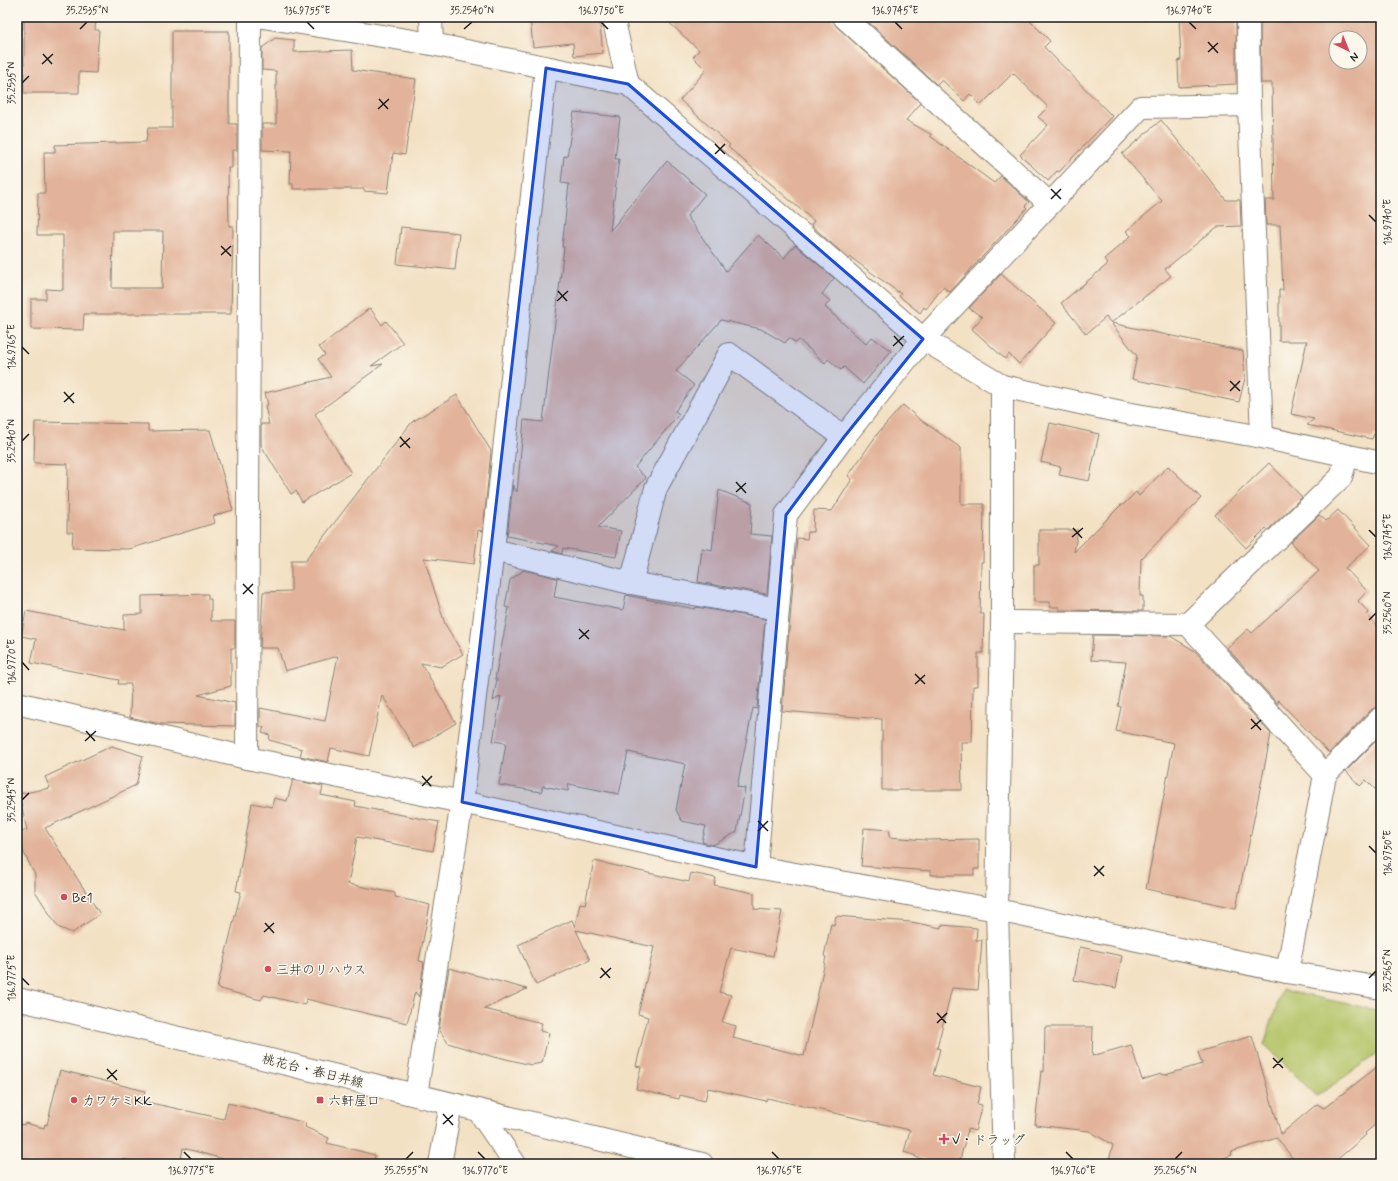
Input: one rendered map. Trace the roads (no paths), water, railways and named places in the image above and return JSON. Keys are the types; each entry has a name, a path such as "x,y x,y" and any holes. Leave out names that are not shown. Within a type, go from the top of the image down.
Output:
{"street":[{"path":"246,758 250,17"},
{"path":"263,17 432,44 628,84 923,340 1002,386 1126,413 1262,437 1381,463"},
{"path":"431,17 432,44"},
{"path":"613,17 628,84"},
{"path":"844,17 1050,204"},
{"path":"1248,17 1249,105 1262,437"},
{"path":"416,1095 462,802 493,550 546,68"},
{"path":"756,867 786,515 844,437 923,340 1141,107 1249,105"},
{"path":"631,582 656,488 729,354 844,437"},
{"path":"1002,386 1002,622 997,910 1004,1164"},
{"path":"1002,622 1188,624 1340,477 1347,456"},
{"path":"493,550 631,582 778,609"},
{"path":"1188,624 1325,775"},
{"path":"17,703 246,758 462,802 756,867 997,910 1287,972 1381,988"},
{"path":"1287,972 1325,775 1381,718"},
{"name":"桃花台・春日井線","path":"17,999 702,1164"},
{"path":"440,1164 451,1104"},
{"path":"478,1110 515,1164"}],"place":[{"name":"Be1","path":"64,897"},
{"name":"三井のリハウス","path":"268,969"},
{"name":"カワケミKK","path":"74,1100"},
{"name":"六軒屋口","path":"320,1100"},
{"name":"V・ドラッグ","path":"944,1139"}]}
